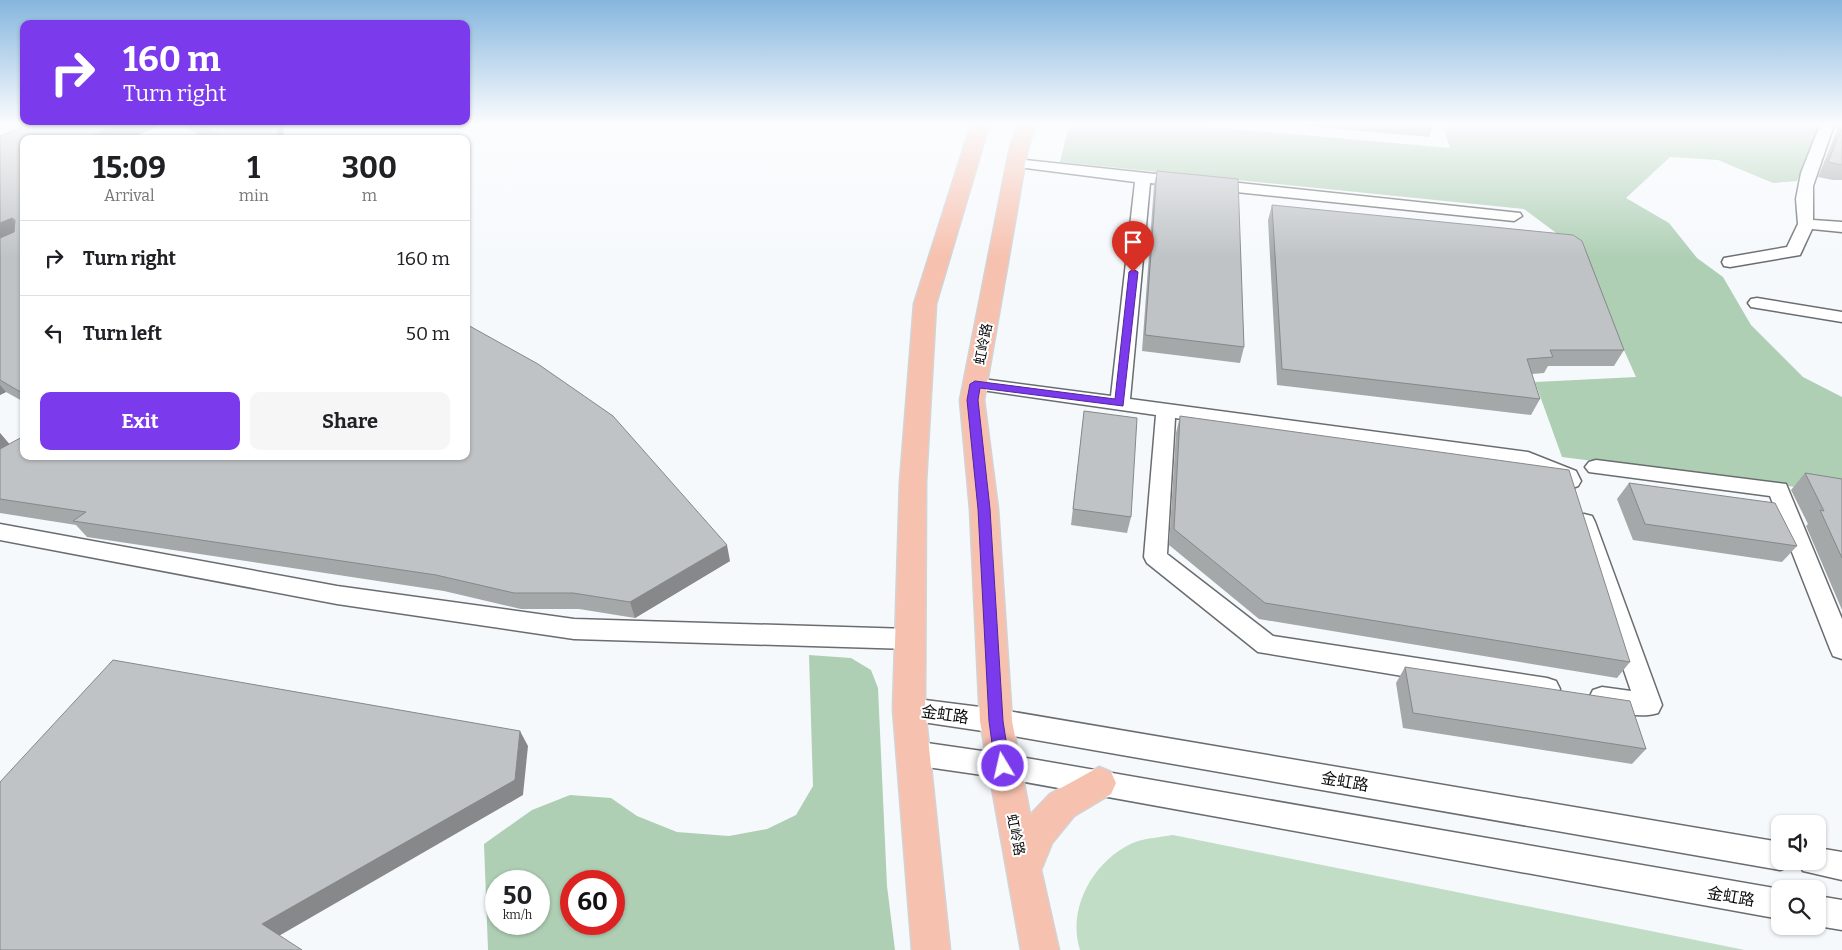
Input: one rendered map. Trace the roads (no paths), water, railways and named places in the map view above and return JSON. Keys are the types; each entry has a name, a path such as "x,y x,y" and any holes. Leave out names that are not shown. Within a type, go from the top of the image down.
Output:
{"main road":[{"path":"931,950 909,709 913,482 925,304 966,169"},
{"name":"虹岭路","path":"1015,169 972,400 984,509 996,721 1003,766 1040,950"},
{"path":"1023,870 1038,832 1062,804 1099,783"}],"street":[{"path":"1070,169 1514,216"},
{"path":"1730,262 1794,251 1806,224 1804,216 1810,169"},
{"path":"1120,403 1143,178"},
{"path":"1806,224 1842,227"},
{"path":"1757,303 1842,317"},
{"path":"975,384 1528,459 1568,476 1649,705 1267,644 1155,557 1166,410"},
{"path":"1596,468 1778,489 1841,642"},
{"path":"0,532 337,595 574,629 910,640"},
{"name":"金虹路","path":"909,709 996,721 1771,854"},
{"name":"金虹路","path":"913,753 1003,766 1771,902"},
{"path":"1826,863 1842,866"},
{"path":"1826,912 1842,915"}]}
